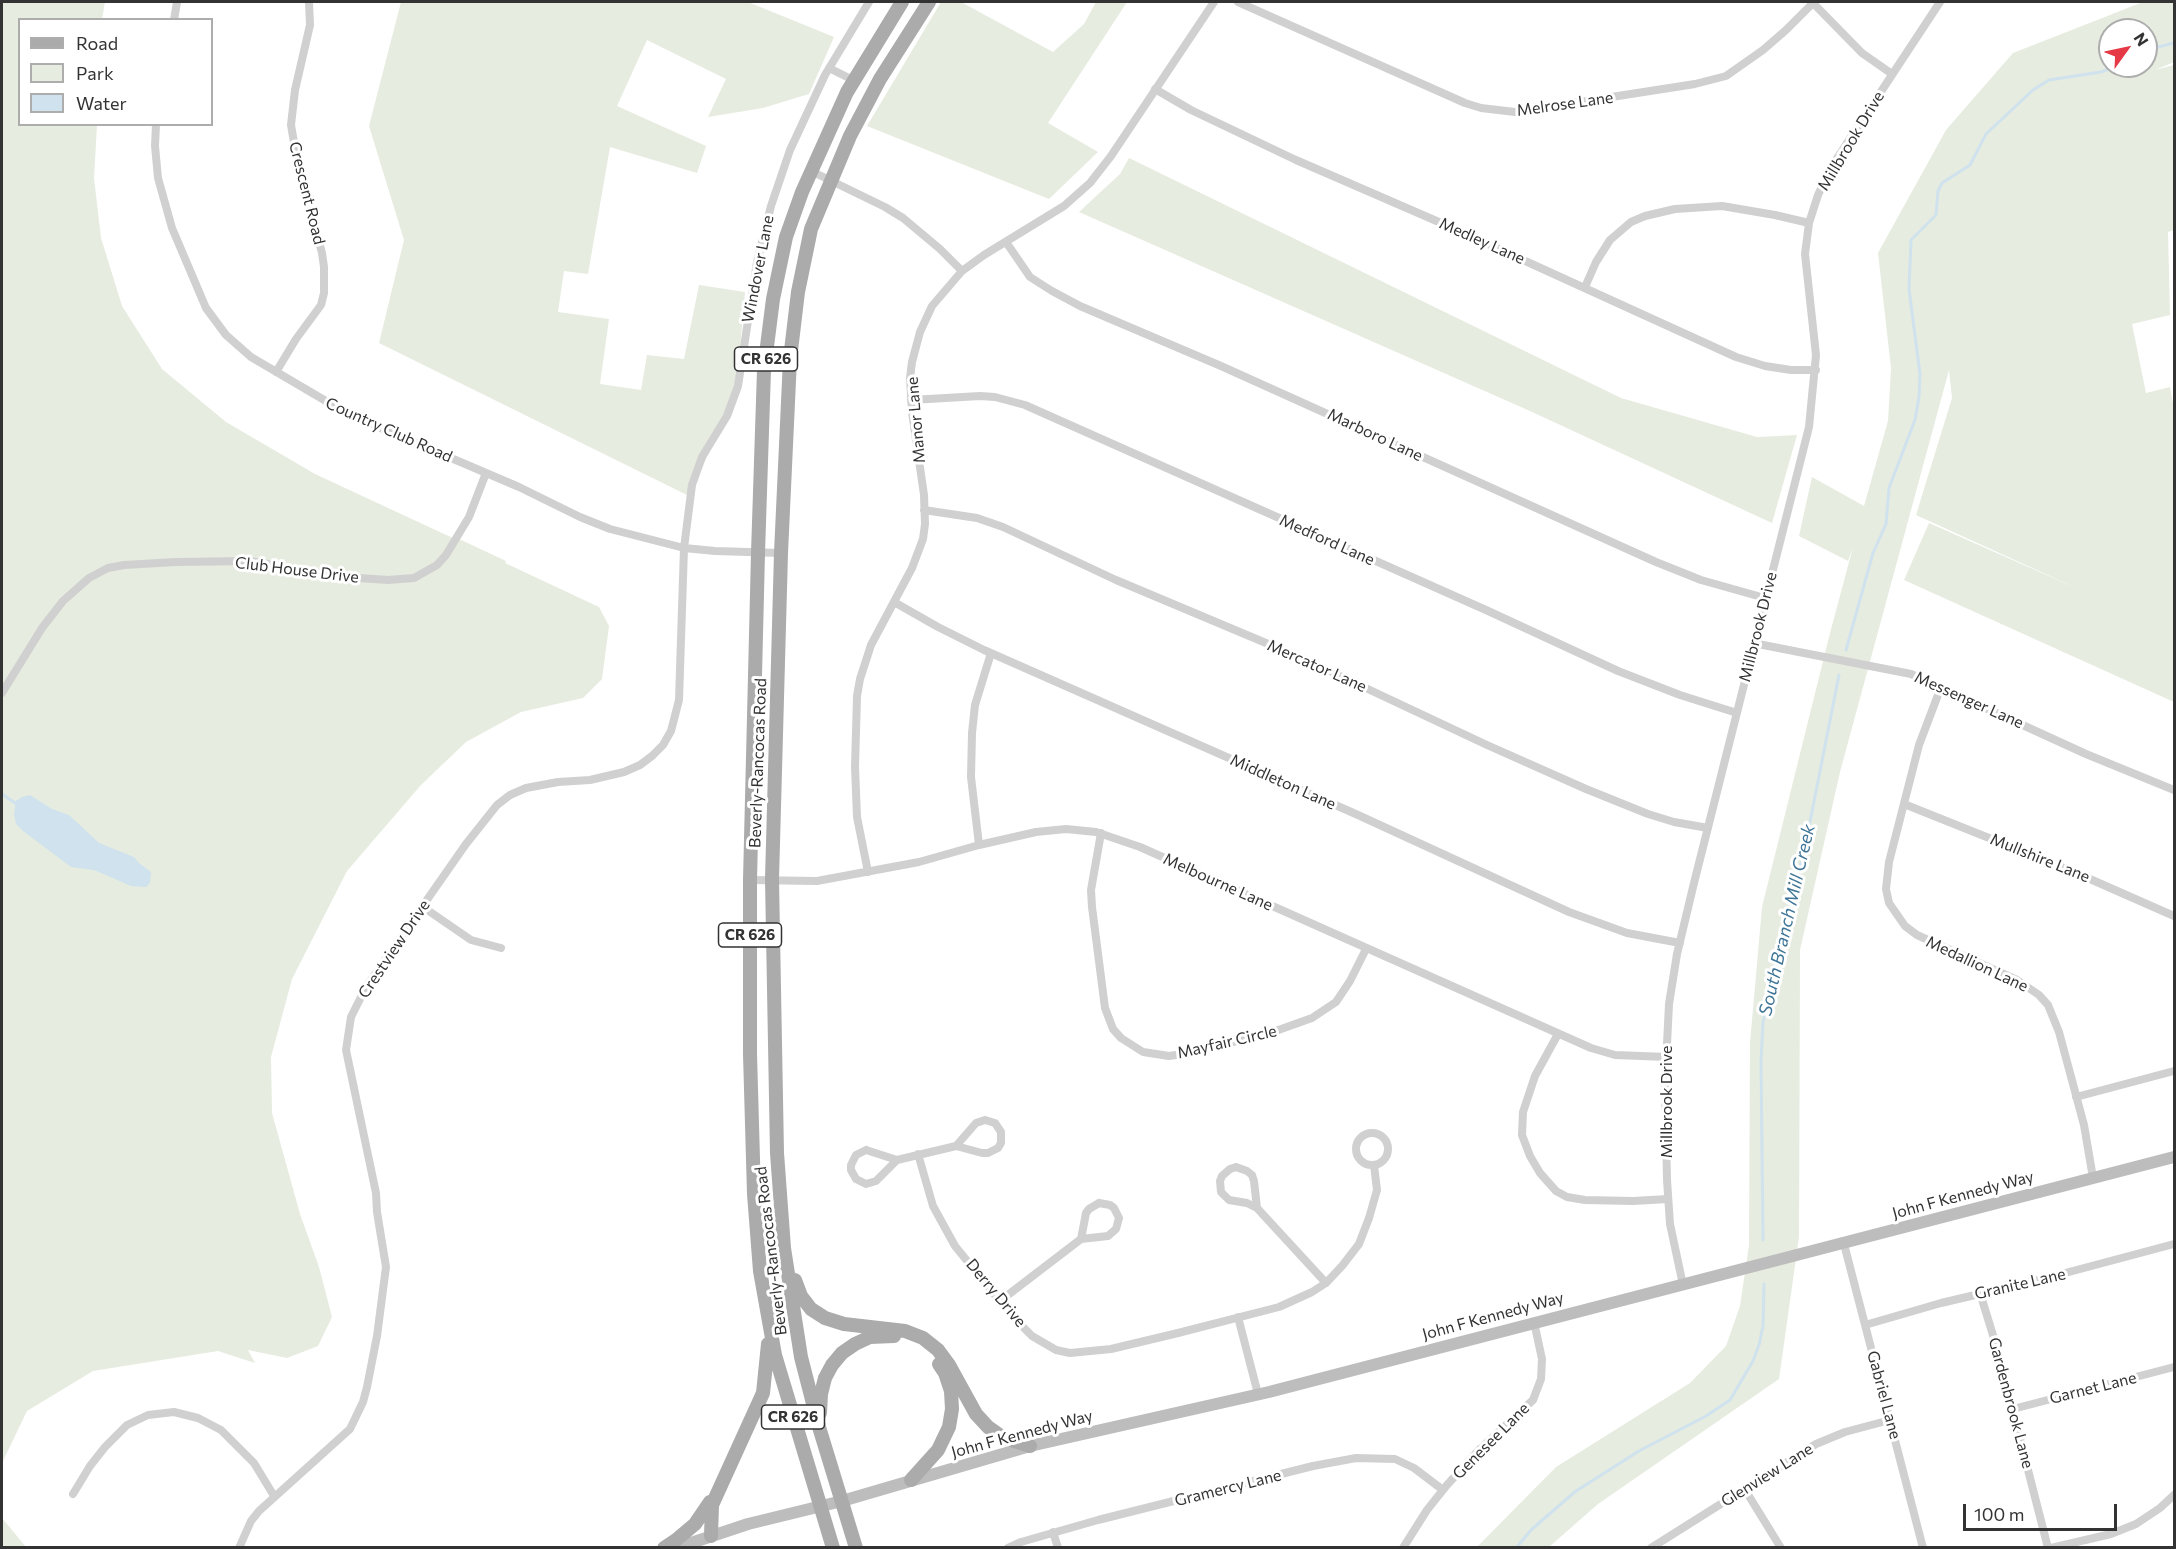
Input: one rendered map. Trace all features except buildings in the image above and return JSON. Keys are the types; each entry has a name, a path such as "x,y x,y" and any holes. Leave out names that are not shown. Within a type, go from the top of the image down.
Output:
{"main road":[{"name":"Beverly-Rancocas Road","path":"833,1548 775,1355 760,1271 754,1194 750,1054 750,880 765,370 773,298 786,237 812,171 853,80 902,2"},
{"name":"Beverly-Rancocas Road","path":"856,1548 819,1427 801,1357 784,1248 777,1154 772,879 781,554 790,359 798,292 812,229 831,180 850,136 880,79 929,2"},
{"path":"784,1248 801,1296 811,1309 825,1318 844,1324 895,1329 923,1338 938,1350 949,1365 976,1414 988,1427 1002,1437 1030,1446"},
{"path":"711,1536 710,1516 717,1493 763,1393 769,1327"},
{"path":"819,1427 821,1394 825,1378 842,1353 870,1337 887,1335 904,1338 920,1346 934,1357 945,1373 951,1390 952,1409 944,1441 911,1480"},
{"path":"663,1548 694,1524 717,1493"}],"street":[{"path":"174,18 177,2"},
{"name":"Crescent Road","path":"276,372 321,305 324,293 322,253 297,160 291,125 295,90 310,25 309,2"},
{"name":"Windover Lane","path":"684,548 687,511 697,471 710,442 727,416 738,386 755,272 771,206 806,112 829,68 869,2"},
{"name":"Manor Lane","path":"868,872 857,817 855,767 857,696 870,645 918,554 925,524 911,400 912,362 920,332 932,306 962,272 1064,206 1090,183 1111,156 1214,2"},
{"name":"Melrose Lane","path":"1238,2 1465,103 1481,108 1515,112 1695,84 1726,76 1763,50 1813,2"},
{"path":"1813,2 1862,53 1892,74"},
{"name":"Millbrook Drive","path":"1683,1285 1670,1224 1668,1199 1665,1092 1669,1004 1680,943 1753,643 1809,427 1816,370 1815,338 1805,254 1809,224 1818,195 1832,166 1940,2"},
{"path":"829,68 853,80"},
{"name":"Medley Lane","path":"1155,89 1191,110 1296,160 1751,362 1779,369 1816,370"},
{"name":"Country Club Road","path":"156,126 156,162 166,211 206,308 215,323 238,346 276,372 348,414 610,529 684,548 781,554"},
{"path":"812,171 903,218 940,249 962,272"},
{"path":"1585,287 1596,262 1610,240 1631,222 1644,216 1675,209 1722,206 1775,215 1809,224"},
{"name":"Marboro Lane","path":"1006,242 1030,277 1088,309 1183,349 1656,562 1701,580 1765,598"},
{"name":"Medford Lane","path":"911,400 980,396 995,397 1025,405 1618,671 1680,695 1737,713"},
{"name":"Club House Drive","path":"2,693 42,628 63,601 89,578 108,568 176,562 250,561 344,578 388,580 414,578 437,565 446,555 473,508 486,473"},
{"name":"Mercator Lane","path":"924,510 977,518 1003,527 1132,587 1304,659 1578,785 1648,814 1674,822 1708,828"},
{"name":"Crestview Drive","path":"239,1548 251,1521 274,1496 350,1429 363,1402 377,1336 386,1267 376,1193 346,1050 351,1017 366,987 486,817 510,795 526,788 590,780 624,771 640,765 663,744 671,731 679,700 684,548"},
{"name":"Middleton Lane","path":"894,602 952,635 991,653 1367,819 1576,915 1627,933 1680,943"},
{"name":"Messenger Lane","path":"1753,643 1911,674 2086,754 2175,790"},
{"path":"980,845 971,777 972,733 978,693 991,653"},
{"name":"Medallion Lane","path":"1941,687 1919,745 1886,876 1886,890 1893,909 1905,926 1917,935 2017,980 2039,995 2048,1005 2054,1018 2087,1138 2093,1178"},
{"name":"Mullshire Lane","path":"1904,804 2065,868 2175,916"},
{"name":"Melbourne Lane","path":"750,880 817,880 868,872 1051,830 1082,830 1101,833 1140,847 1603,1053 1667,1057"},
{"name":"Mayfair Circle","path":"1101,833 1091,890 1108,1019 1117,1034 1131,1046 1143,1052 1169,1056 1183,1054 1277,1031 1312,1018 1325,1011 1340,996 1366,949"},
{"path":"423,907 471,940 501,948"},
{"path":"1558,1034 1535,1076 1523,1112 1522,1135 1540,1173 1556,1191 1567,1197 1585,1200 1633,1201 1668,1199"},
{"path":"2076,1097 2175,1071"},
{"path":"897,1160 866,1150 852,1159 851,1170 856,1179 866,1184 871,1183 880,1178 897,1160 918,1154 956,1146 988,1153 998,1148 1001,1143 1001,1132 995,1123 980,1121 975,1123 956,1146"},
{"name":"Derry Drive","path":"918,1154 928,1194 955,1246 1032,1336 1056,1350 1070,1353 1111,1349 1290,1303 1326,1283 1351,1256 1364,1231 1377,1190 1374,1165"},
{"name":"John F Kennedy Way","path":"676,1548 748,1524 842,1501 1030,1446 1258,1394 2175,1157"},
{"path":"1257,1208 1254,1180 1251,1175 1236,1167 1225,1172 1220,1187 1225,1197 1257,1208 1326,1283"},
{"path":"1000,1301 1081,1239 1102,1237 1113,1233 1119,1224 1114,1208 1105,1203 1099,1203 1089,1209 1086,1213 1081,1239"},
{"name":"Gabriel Lane","path":"1844,1244 1923,1548"},
{"name":"Granite Lane","path":"1865,1325 1980,1293 2175,1244"},
{"name":"Gardenbrook Lane","path":"1980,1293 2050,1548"},
{"path":"1238,1317 1258,1394"},
{"name":"Genesee Lane","path":"1403,1548 1427,1510 1443,1490 1478,1451 1533,1400 1541,1379 1542,1359 1533,1322"},
{"name":"Garnet Lane","path":"2013,1409 2175,1367"},
{"path":"73,1494 90,1466 127,1425 148,1415 174,1412 198,1418 221,1430 254,1463 274,1496"},
{"name":"Glenview Lane","path":"1651,1548 1800,1452 1830,1437 1890,1419"},
{"name":"Gramercy Lane","path":"1008,1548 1053,1533 1313,1466 1356,1458 1395,1459 1414,1468 1443,1490"},
{"path":"1744,1488 1781,1548"},
{"path":"2050,1548 2105,1536 2136,1524 2175,1495"},
{"path":"1053,1533 1058,1548"}],"green space":[{"path":"2,2 105,2 102,18 18,18 18,126 97,126 94,178 101,238 122,306 162,369 226,422 315,474 506,561 505,563 599,607 609,626 602,679 583,698 521,712 466,742 421,785 347,871 292,979 271,1057 272,1113 332,1317 318,1346 287,1358 248,1350 255,1363 218,1351 93,1371 27,1411 2,1463"},
{"path":"401,2 748,2 834,37 809,94 763,108 708,117 726,79 647,40 617,106 706,146 697,173 610,147 588,274 564,271 558,312 609,319 600,384 641,390 647,355 684,359 699,285 745,292 736,394 689,496 379,343 404,240 369,126"},
{"path":"941,2 961,2 1053,52 1084,24 1096,2 1127,2 1048,123 1098,152 1049,199 867,126"},
{"path":"2143,2 2174,2 2174,62 2158,69 2158,18 2102,18"},
{"path":"2098,20 2098,78 2158,78 2158,69 2174,65 2174,230 2168,232 2170,315 2132,324 2146,393 2170,387 2174,409 2174,702 1904,580 1929,523 2085,592 1916,515 1952,398 1949,370 1840,772 1800,950 1799,1237 1779,1379 1598,1504 1549,1547 1476,1548 1556,1467 1690,1383 1726,1346 1740,1306 1749,1245 1750,1043 1762,907 1853,547 1848,561 1799,536 1812,477 1864,506 1888,421 1891,368 1878,253 1946,130 2013,53"},
{"path":"1129,158 1621,398 1757,437 1797,435 1772,523 1530,411 1079,212 1120,174"},
{"path":"2,1518 26,1547 2,1547"}],"water":[{"path":"30,795 52,809 69,815 99,843 134,857 151,872 150,883 146,887 131,886 94,870 71,867 16,824 14,814 16,801"}],"waterway":[{"name":"South Branch Mill Creek","path":"2158,47 2174,43"},
{"name":"South Branch Mill Creek","path":"1846,650 1873,553 1886,524 1889,488 1915,420 1919,397 1920,374 1909,289 1911,240 1936,215 1938,191 1942,183 1970,165 1986,134 2033,90 2049,80 2098,72"},
{"name":"South Branch Mill Creek","path":"1763,1240 1761,1061 1763,1022 1804,852 1839,675"},
{"path":"2,794 18,805"},
{"name":"South Branch Mill Creek","path":"1516,1548 1531,1530 1576,1491 1639,1451 1706,1416 1730,1400 1753,1361 1759,1345 1763,1326 1764,1284"}]}
